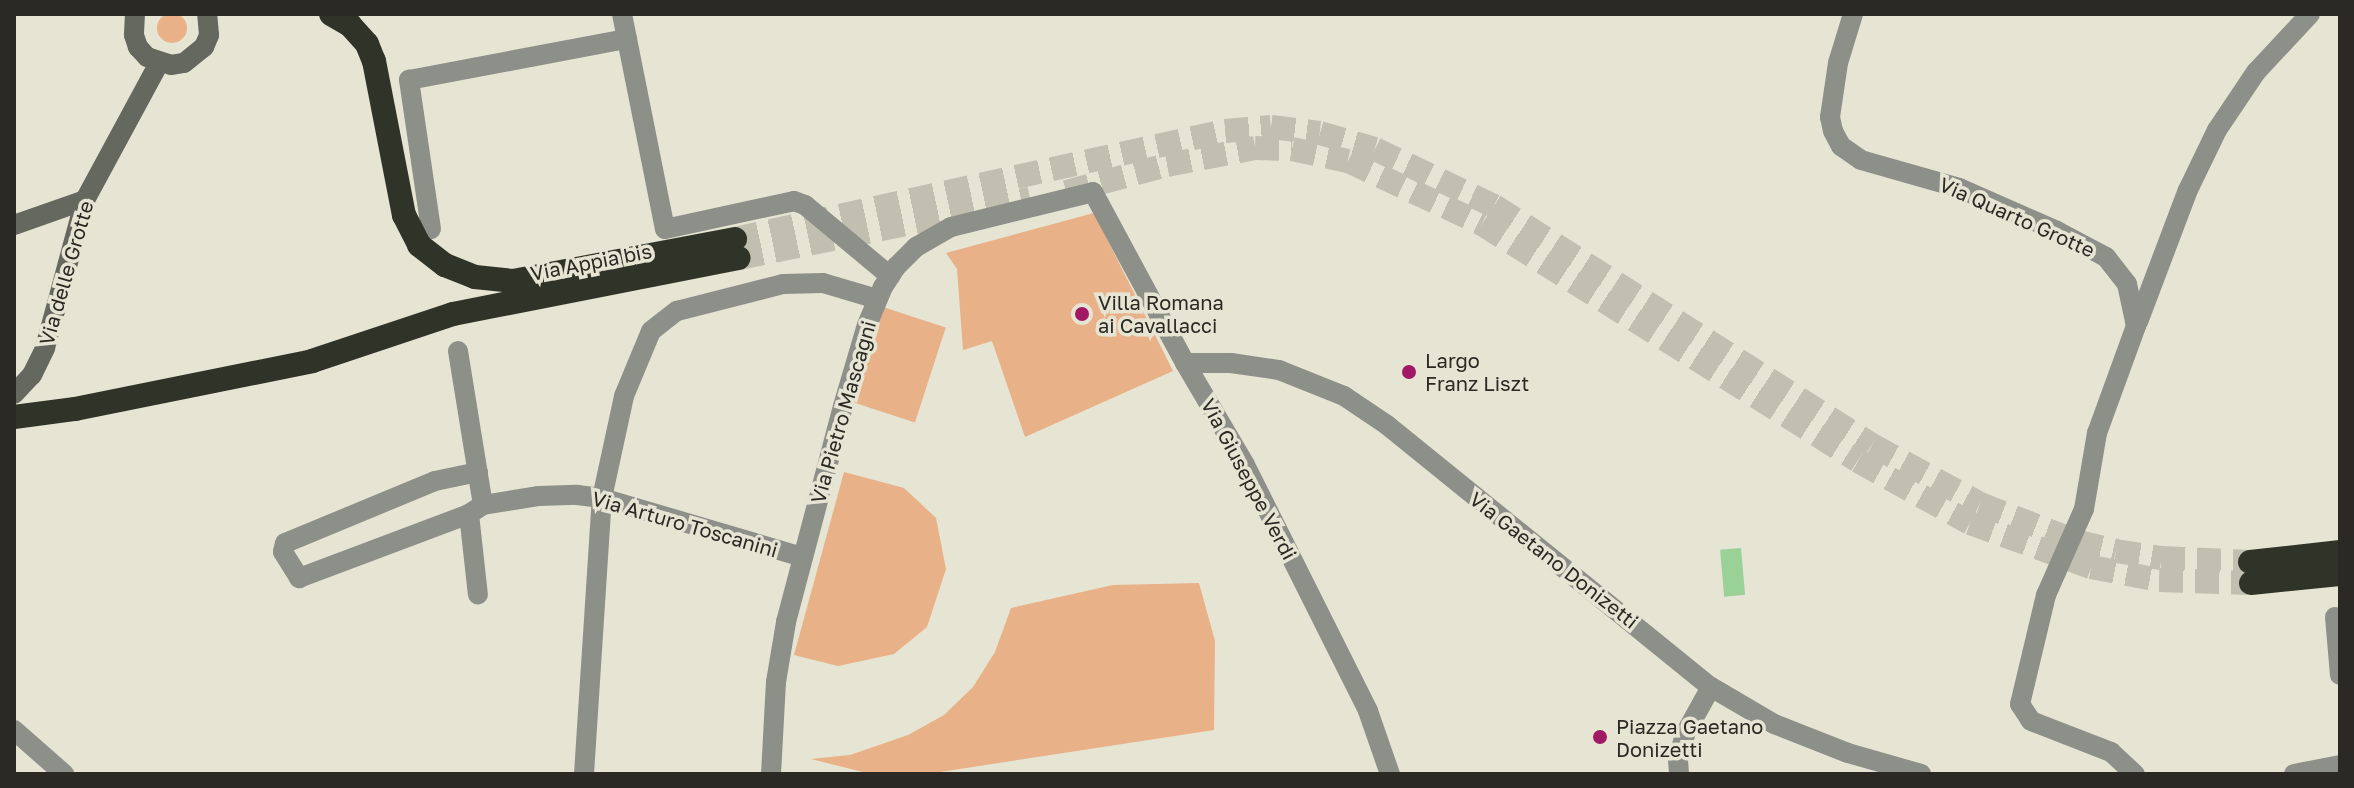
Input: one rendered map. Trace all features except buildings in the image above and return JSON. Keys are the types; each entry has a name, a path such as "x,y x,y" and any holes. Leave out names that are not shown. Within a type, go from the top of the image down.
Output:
{"highway":[{"name":"Via Appia bis","path":"14,417 75,409 312,361 453,314 737,248 513,281 475,277 452,269 423,250 415,239 396,187 374,61 362,37 331,14"},
{"path":"2340,552 2250,572 2340,574"}],"street":[{"path":"135,14 134,35 138,47 159,63 171,65 195,56 209,35 207,14"},
{"path":"622,14 665,229 794,201 805,205 890,276"},
{"name":"Via Quarto Grotte","path":"1853,14 1838,63 1830,117 1841,146 1861,160 1910,171 1981,196 2106,257 2127,284 2136,326"},
{"path":"2135,774 2111,752 2031,721 2022,712 2020,697 2046,595 2084,509 2097,433 2181,205 2217,130 2256,72 2310,14"},
{"path":"431,229 409,80 627,39"},
{"name":"Via delle Grotte","path":"14,394 32,375 45,348 85,200 159,63"},
{"name":"Via Pietro Mascagni","path":"771,774 779,661 802,557 843,406 877,299 890,276 916,247 951,227 1093,192"},
{"name":"Via Giuseppe Verdi","path":"1093,192 1185,363 1245,465 1368,711 1390,774"},
{"path":"14,225 85,200"},
{"path":"584,774 602,498 615,431 630,378 647,337 664,318 682,309 793,283 823,283 877,299"},
{"path":"458,351 478,472 478,595"},
{"name":"Via Gaetano Donizetti","path":"1185,363 1231,363 1279,370 1319,384 1358,404 1711,687 1787,729 1848,753 1921,774"},
{"name":"Via Arturo Toscanini","path":"478,472 435,481 285,543 283,552 299,578 476,510 539,496 577,495 602,498 802,557"},
{"path":"2335,617 2340,675"},
{"path":"1679,774 1678,758 1686,732 1711,687"},
{"path":"14,730 64,774"},
{"path":"2294,774 2340,765"}],"shaded area":[{"path":"172,13 183,17 187,28 183,39 172,43 161,39 157,28 161,17"},
{"path":"1094,213 1173,371 1025,437 992,341 963,350 957,269 946,253"},
{"path":"883,307 946,327 915,423 852,402"},
{"path":"844,472 904,488 936,518 946,569 927,627 894,654 838,666 794,655"},
{"path":"1741,548 1745,595 1724,597 1720,550"},
{"path":"1199,583 1215,641 1214,730 927,774 871,774 811,759 850,755 908,735 944,715 973,687 995,652 1011,608 1113,585"}],"tunnel":[{"path":"735,239 1225,131 1271,127 1320,133 1375,149 1494,206 1872,445 1980,504 2078,542 2116,551 2161,558 2250,562"},
{"path":"1066,192 1167,165 1255,148 1292,149 1348,161 1482,224 1858,461 1970,523 2091,567 2159,580 2251,583"},
{"path":"739,258 1030,199"}],"place":[{"name":"Villa Romana ai Cavallacci","path":"1082,314"},
{"name":"Largo Franz Liszt","path":"1409,372"},
{"name":"Piazza Gaetano Donizetti","path":"1600,737"}]}
